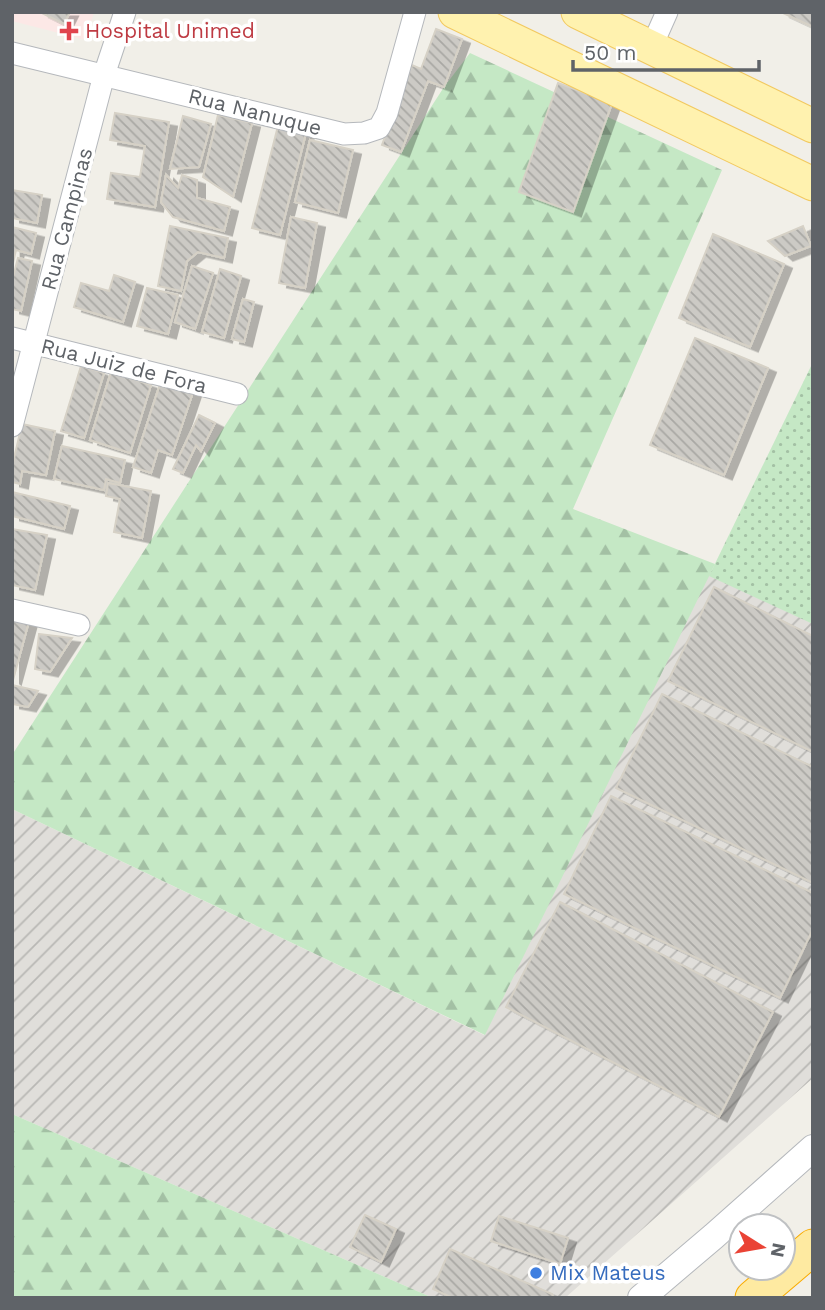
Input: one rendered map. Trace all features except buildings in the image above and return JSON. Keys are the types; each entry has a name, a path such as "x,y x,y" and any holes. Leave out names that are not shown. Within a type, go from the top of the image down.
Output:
{"highway":[{"path":"753,1298 813,1247"}],"main road":[{"path":"455,12 813,184"},
{"path":"578,12 813,126"}],"street":[{"name":"Rua Campinas","path":"12,426 104,75 125,12"},
{"name":"Rua Nanuque","path":"12,53 344,134 364,133 379,128 387,113 415,12"},
{"path":"651,48 667,12"},
{"name":"Rua Juiz de Fora","path":"12,338 237,394"},
{"path":"12,610 79,625"},
{"path":"641,1298 813,1149"}],"shaded area":[{"name":"Hospital Unimed","path":"12,12 94,12 86,40 12,21"},
{"path":"710,571 813,622 813,1078 565,1298 433,1298 12,1114 12,809 484,1035"}],"green space":[{"path":"470,53 722,170 573,509 715,564 485,1035 12,809 12,755 444,87"},
{"path":"813,362 813,624 709,576"},
{"path":"12,1114 433,1298 12,1298"}],"place":[{"name":"Hospital Unimed","path":"69,31"},
{"name":"Mix Mateus","path":"536,1273"}]}
